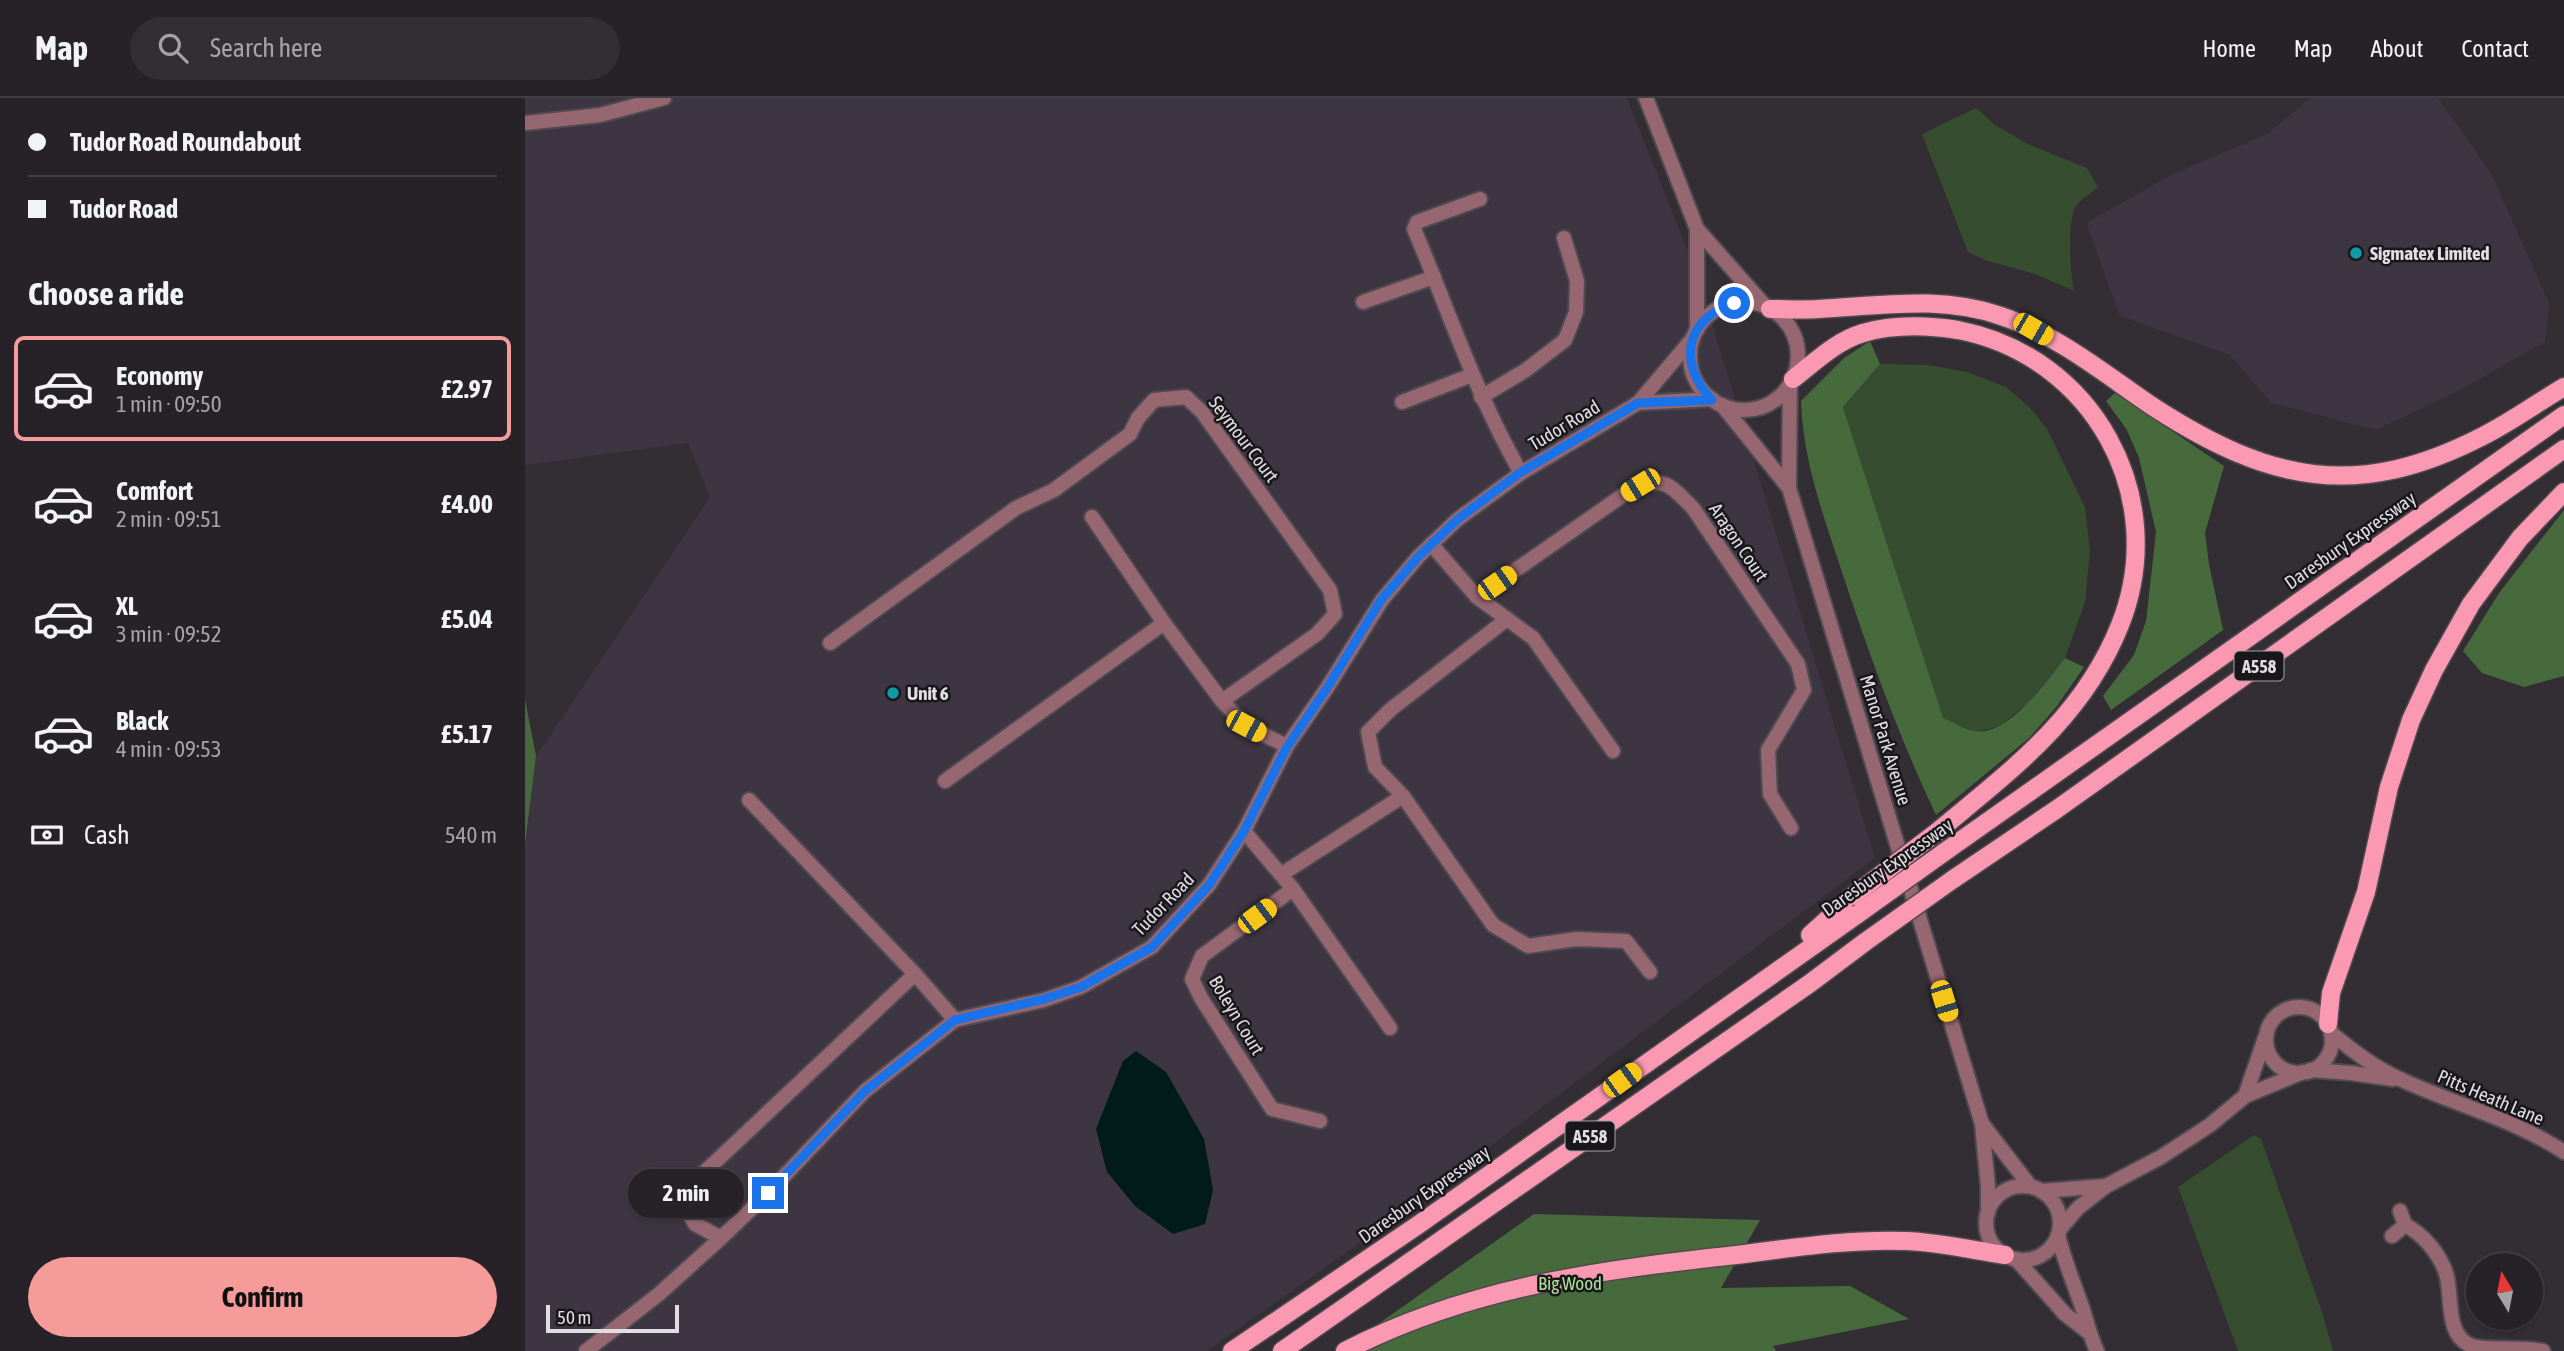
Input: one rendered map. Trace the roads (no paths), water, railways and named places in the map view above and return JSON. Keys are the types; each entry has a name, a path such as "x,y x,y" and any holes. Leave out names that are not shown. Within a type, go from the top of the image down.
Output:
{"main road":[{"path":"1768,307 1816,309 1924,302 1961,305 2001,316 2033,329 2087,361 2198,434 2240,455 2273,467 2312,475 2356,475 2391,471 2431,460 2484,436 2564,387"},
{"path":"1791,381 1841,342 1864,333 1900,326 1939,327 1978,334 2015,348 2052,372 2084,402 2114,445 2129,487 2137,534 2135,577 2121,624 2097,675 2062,721 2020,762 1855,905"},
{"name":"Daresbury Expressway","path":"1232,1351 1418,1226 1759,983 1855,905 1943,853 2564,415"},
{"name":"A558","path":"1282,1351 1798,992 1952,880 2057,809 2564,449"},
{"path":"2329,1028 2331,993 2366,892 2389,788 2411,720 2434,670 2471,604 2520,538 2564,492"},
{"path":"1345,1351 1387,1329 1465,1302 1561,1278 1854,1241 1906,1241 2011,1257"}],"street":[{"path":"525,123 600,115 664,98"},
{"path":"1646,98 1697,229 1768,307 1783,318 1792,332 1797,347 1797,363 1791,381 1780,396 1760,407 1737,409 1717,402 1700,387 1692,372 1690,355 1695,334 1697,229"},
{"path":"1480,199 1417,222 1413,229 1481,397 1521,472"},
{"path":"1481,397 1527,370 1565,340 1576,312 1577,281 1564,238"},
{"path":"1363,302 1434,277"},
{"path":"1695,334 1706,317 1719,308 1750,302 1768,307"},
{"name":"Tudor Road","path":"586,1351 659,1294 721,1238 865,1091 955,1020 1044,999 1081,987 1152,947 1209,885 1244,831 1287,747 1381,600 1431,544 1458,519 1521,472 1638,403 1695,334"},
{"path":"1402,402 1472,375"},
{"name":"Manor Park Avenue","path":"1791,381 1789,488 1982,1124 1988,1178 1987,1213"},
{"name":"Seymour Court","path":"830,643 1016,508 1054,490 1131,435 1138,418 1154,400 1187,397 1202,412 1330,590 1335,614 1317,634 1222,701"},
{"name":"Tudor Road","path":"1638,403 1717,402"},
{"name":"Manor Park Avenue","path":"1717,402 1789,488"},
{"name":"Aragon Court","path":"1478,597 1640,485 1656,481 1670,486 1693,508 1798,664 1804,690 1768,750 1770,794 1791,828"},
{"path":"1092,517 1164,623 1222,701 1246,726 1287,747"},
{"path":"1431,544 1478,597 1533,638 1613,751"},
{"path":"1507,619 1390,710 1369,732 1375,767 1403,796 1493,925 1528,946 1576,939 1626,941 1650,972"},
{"path":"945,780 1164,623"},
{"path":"1282,874 1403,796"},
{"path":"749,800 915,974 955,1020"},
{"path":"1244,831 1282,874 1390,1028"},
{"name":"Boleyn Court","path":"1293,889 1202,956 1192,979 1201,998 1272,1109 1320,1121"},
{"path":"721,1238 695,1224 679,1196 915,974"},
{"path":"2245,1096 2266,1037 2274,1018 2282,1011 2292,1007 2312,1010 2329,1028 2329,1051 2319,1066 2306,1071 2284,1069 2270,1056 2266,1037"},
{"name":"Pitts Heath Lane","path":"2329,1028 2356,1054 2401,1080 2487,1112 2564,1152"},
{"name":"Pitts Heath Lane","path":"2059,1232 2078,1208 2106,1186 2161,1157 2210,1125 2245,1096 2306,1071 2351,1073 2401,1080"},
{"name":"Manor Park Avenue","path":"1982,1124 2036,1189"},
{"name":"Pitts Heath Lane","path":"2036,1189 2106,1186"},
{"path":"2088,1332 2065,1314 1989,1237 1987,1213 1999,1195 2008,1189 2036,1189 2050,1197 2057,1207 2064,1260 2097,1351"},
{"path":"2392,1236 2402,1218 2436,1253 2446,1273 2451,1320 2461,1338 2471,1348 2531,1348 2543,1351"},
{"path":"2011,1257 2037,1257 2053,1245 2059,1232"}],"place":[{"name":"Sigmatex Limited","path":"2356,253"},
{"name":"Unit 6","path":"893,693"}],"park label":[{"name":"Big Wood","path":"1570,1283"}]}
